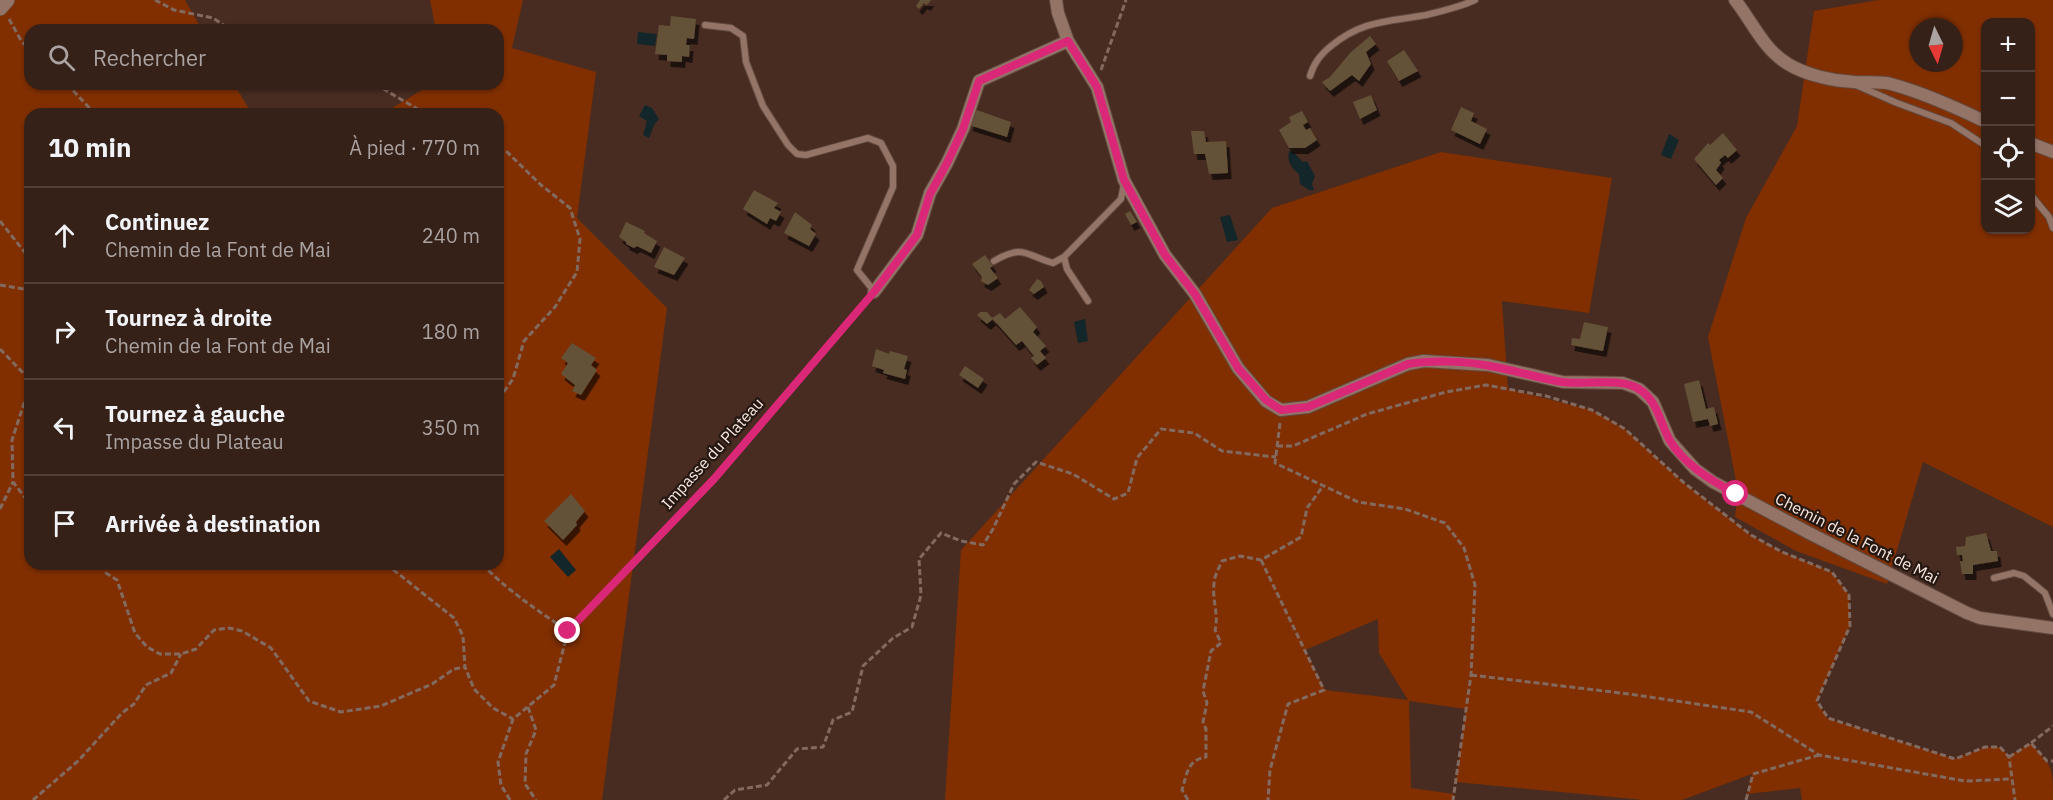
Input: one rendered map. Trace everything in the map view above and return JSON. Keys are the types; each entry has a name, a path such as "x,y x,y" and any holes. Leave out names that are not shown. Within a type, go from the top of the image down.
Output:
{"street":[{"path":"0,8 7,0"},
{"path":"1056,0 1068,41 1097,87 1124,180 1165,255 1195,294 1238,368 1266,400 1281,410"},
{"path":"1735,0 1760,38 1787,64 1819,77 1850,82 1889,84 1941,101 1981,120"},
{"path":"874,292 917,235 930,194 963,129 979,81 1068,41"},
{"path":"2035,145 2053,152"},
{"name":"Chemin de la Font de Mai","path":"1281,410 1308,407 1408,364 1424,362 1488,365 1563,382 1623,383 1639,389 1653,402 1670,441 1695,469 1713,482 1967,613 1980,618 2053,628"}],"lane":[{"path":"1310,76 1313,66 1322,54 1359,27 1462,6 1475,0"},
{"path":"705,25 731,28 742,36 746,62 764,106 788,145 797,154 806,155 868,138 881,143 893,166 893,187 858,270 874,292"},
{"path":"1850,82 1897,103 1952,123 1981,143"},
{"path":"994,261 1005,255 1021,251 1053,263 1064,257 1122,199 1124,180"},
{"path":"2035,199 2049,217 2053,228"},
{"path":"1064,257 1067,269 1088,301"},
{"path":"1994,578 2014,573 2024,576 2045,593 2053,614"}],"path":[{"path":"7,0 10,22 24,44"},
{"path":"155,0 174,10 213,18 222,24"},
{"path":"1097,87 1104,60 1126,0"},
{"path":"73,90 89,108"},
{"path":"385,90 416,108"},
{"path":"504,150 541,185 570,208 580,239 577,272 555,307 524,341 513,379 504,392"},
{"path":"0,221 24,251"},
{"path":"0,285 24,289"},
{"name":"Impasse du Plateau","path":"568,631 714,479 874,292"},
{"path":"0,349 24,374"},
{"path":"1277,446 1293,446 1376,411 1446,392 1486,385 1546,396 1592,410 1625,429 1683,482 1751,535 1782,552 1832,572 1849,595 1850,626 1817,701 1827,718 1955,759 1985,747 2000,747 2009,757 2015,800"},
{"path":"0,509 13,482 12,440 24,403"},
{"path":"1281,410 1275,463 1358,502 1405,509 1445,523 1464,548 1475,585 1471,675 1453,800"},
{"path":"724,800 735,790 767,785 797,748 823,747 833,720 852,712 863,666 893,638 912,627 921,595 919,559 940,533 961,541 983,545 993,530 1014,483 1036,462 1073,474 1113,499 1128,493 1137,458 1161,429 1194,433 1222,451 1276,457"},
{"path":"13,482 24,496"},
{"path":"1188,800 1182,790 1188,768 1196,759 1206,757 1206,729 1203,723 1207,703 1203,691 1211,651 1221,643 1215,630 1218,620 1215,613 1214,582 1222,561 1240,556 1261,560 1301,537 1307,508 1323,486"},
{"path":"1261,560 1324,690 1288,704 1270,770 1268,800"},
{"path":"105,570 117,580 135,633 147,647 160,654 181,654 196,649 214,630 228,628 242,631 271,648 309,701 341,712 381,706 432,684 454,669 465,668"},
{"path":"394,570 454,618 463,636 465,668 474,689 493,708 513,719"},
{"path":"489,570 568,631 555,685 513,719 498,762 501,785 510,800"},
{"path":"33,800 78,761 122,713 134,704 146,685 171,673 181,654"},
{"path":"1471,675 1629,693 1751,712 1819,755 1965,781 2011,779"},
{"path":"528,707 536,730 526,754 525,784 536,800"},
{"path":"2009,757 2053,726"},
{"path":"2031,743 2047,761 2053,761"},
{"path":"1746,800 1753,774 1819,755"}],"shaded area":[{"path":"0,0 185,0 199,24 24,24 24,90 238,90 248,108 24,108 24,570 504,570 504,108 392,108 422,90 504,90 504,24 435,24 430,0 523,0 512,48 596,72 577,218 667,308 602,800 0,800"},
{"path":"1878,0 2053,0 2053,527 1923,462 1887,584 1796,551 1735,517 1738,491 1708,337 1746,218 1797,126 1814,11"},
{"path":"1441,152 1612,178 1589,313 1502,301 1508,389 1592,410 1625,429 1683,482 1751,535 1782,552 1832,572 1849,595 1850,626 1817,701 1827,718 1955,759 1985,747 2000,747 2009,756 2031,743 2050,768 2053,800 1802,800 1800,788 1747,794 1752,774 1682,800 1644,800 1456,782 1466,709 1409,701 1411,788 1454,794 1453,800 945,800 961,550 1272,208","holes":["1378,619 1379,653 1408,700 1325,690 1305,650"]}],"water":[{"path":"638,32 657,34 655,46 637,44"},
{"path":"645,105 652,108 659,119 649,138 643,135 647,121 639,116"},
{"path":"1669,134 1679,140 1671,159 1661,155"},
{"path":"1289,151 1303,162 1307,161 1315,176 1312,184 1314,190 1309,190 1300,184 1299,174 1289,161"},
{"path":"1230,215 1238,240 1227,242 1220,217"},
{"path":"1085,319 1088,341 1078,343 1074,322"},
{"path":"559,549 576,570 568,577 550,557"}],"building":[{"path":"920,0 931,0 919,9 916,6"},
{"path":"671,16 696,19 694,39 687,38 686,45 690,45 689,57 682,56 682,62 667,61 667,55 655,54 659,25 670,26"},
{"path":"1370,36 1376,44 1366,52 1371,64 1359,81 1352,75 1330,91 1322,82 1330,77 1350,53"},
{"path":"1404,50 1418,71 1399,81 1387,61"},
{"path":"1371,95 1377,110 1360,119 1353,102"},
{"path":"1461,107 1474,113 1471,121 1487,129 1480,144 1451,130"},
{"path":"974,109 1011,122 1007,137 969,125"},
{"path":"1302,111 1308,122 1303,125 1306,130 1310,128 1317,140 1305,148 1289,148 1279,130 1291,122 1289,117"},
{"path":"1191,131 1204,131 1206,142 1226,141 1228,173 1209,174 1205,154 1194,154"},
{"path":"1723,133 1737,150 1728,158 1725,155 1719,160 1721,163 1716,170 1723,178 1716,185 1694,159 1708,143 1710,145"},
{"path":"754,190 778,203 774,208 781,212 776,221 770,218 767,224 743,209"},
{"path":"1130,211 1137,222 1131,225 1125,214"},
{"path":"795,212 812,225 810,229 816,234 809,246 784,233"},
{"path":"626,222 645,231 644,233 657,241 651,253 637,246 634,248 626,244 619,237"},
{"path":"664,247 685,258 674,275 654,267"},
{"path":"985,255 993,266 990,268 998,278 988,285 981,281 982,277 972,264"},
{"path":"1037,279 1044,287 1034,294 1029,290"},
{"path":"1020,307 1037,327 1033,332 1046,346 1040,351 1046,358 1037,365 1031,358 1034,356 1022,341 1016,345 992,318 1000,313 1005,319"},
{"path":"980,312 987,312 993,319 987,324 977,315"},
{"path":"1584,322 1608,327 1603,351 1571,345 1572,338 1580,339"},
{"path":"572,343 596,358 591,365 597,370 581,395 572,391 575,385 561,374 568,363 561,358"},
{"path":"876,349 889,354 890,351 908,356 904,369 907,370 905,379 883,373 884,370 872,366"},
{"path":"965,366 984,379 978,388 959,375"},
{"path":"1699,380 1706,409 1714,407 1718,424 1710,426 1708,419 1693,422 1684,384"},
{"path":"571,494 585,511 576,522 577,525 563,540 544,521"},
{"path":"1986,533 1991,551 1997,551 1998,561 1973,565 1973,574 1962,574 1960,561 1963,561 1962,555 1957,555 1956,547 1965,546 1966,537"}],"route":[{"path":"568,631 714,479 874,292 917,235 930,194 963,129 979,81 1068,41 1097,87 1124,180 1165,255 1195,294 1238,368 1266,400 1281,410 1308,407 1408,364 1424,362 1488,365 1563,382 1623,383 1639,389 1653,402 1670,441 1695,469 1736,494"}]}
